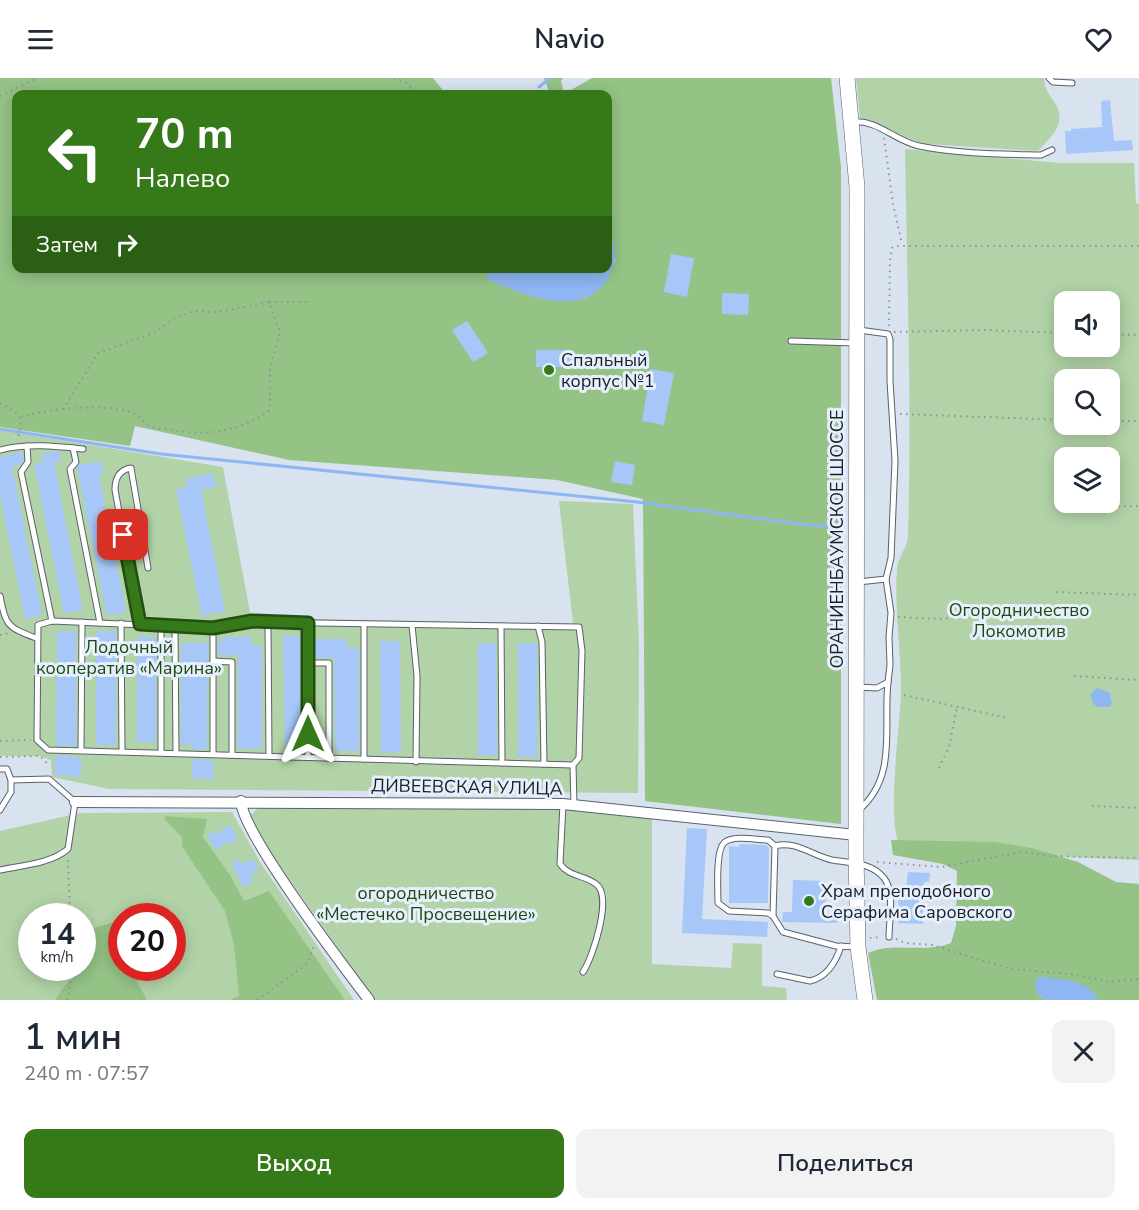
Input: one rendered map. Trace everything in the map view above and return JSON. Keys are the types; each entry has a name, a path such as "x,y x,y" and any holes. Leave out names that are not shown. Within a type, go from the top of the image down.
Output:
{"main road":[{"name":"ОРАНИЕНБАУМСКОЕ ШОССЕ","path":"847,78 857,187 856,862 858,947 865,1000"}],"street":[{"path":"241,801 241,809 255,835 319,932 369,1000"},
{"name":"ДИВЕЕВСКАЯ УЛИЦА","path":"75,802 569,804 856,835"}],"lane":[{"path":"1049,78 1053,82 1072,83"},
{"path":"852,122 869,122 917,146 967,152 1041,155 1052,150"},
{"path":"791,341 888,334 891,344 890,381 895,435 891,558 886,579 891,613 889,638 891,665 885,720 888,755 872,799 856,814"},
{"path":"27,446 28,462 21,472 52,621"},
{"path":"0,450 27,446 83,449"},
{"path":"73,448 76,462 70,469 100,623"},
{"path":"140,624 115,490 117,477 121,471 128,468 131,468 148,568"},
{"path":"856,582 886,579"},
{"path":"0,596 6,623 13,629 36,638"},
{"path":"573,765 48,750 36,740 38,625 52,621 213,628 252,621 579,627 582,651 579,758 573,765 560,864 568,873 599,885 603,893 601,922 592,954 583,972"},
{"path":"81,750 82,622"},
{"path":"121,623 122,751"},
{"path":"268,623 269,756"},
{"path":"308,623 308,758"},
{"path":"364,624 364,759"},
{"path":"412,625 417,676 416,762"},
{"path":"161,626 161,752"},
{"path":"175,626 176,753"},
{"path":"501,626 502,763"},
{"path":"538,626 542,642 544,764"},
{"path":"213,628 213,754"},
{"path":"213,661 232,662 232,755"},
{"path":"308,663 329,663 329,758"},
{"path":"856,687 877,687 888,682"},
{"path":"0,769 7,769 12,780 11,792 0,810"},
{"path":"0,870 52,859 68,849 75,802 49,779 12,780"},
{"path":"858,947 841,946 783,932 773,916 768,913 729,911 718,903 719,849 725,842 735,839 768,840 774,846 798,846 831,860 856,862 868,867 883,876 889,888 888,937"},
{"path":"773,916 774,846"},
{"path":"777,974 815,980 832,966 841,946"}],"path":[{"path":"14,90 37,78"},
{"path":"394,78 407,83 413,90"},
{"path":"884,131 893,204 902,244"},
{"path":"1054,333 927,330 888,334 892,248 902,244 1139,246"},
{"path":"21,417 94,407 129,411 140,416 150,426 198,435 219,432 255,421 270,410 270,367 280,332 269,302"},
{"path":"62,411 98,353 156,332 172,319 194,311 218,312 269,302 308,302"},
{"path":"1120,334 1139,335"},
{"path":"0,403 21,417 22,425 18,436"},
{"path":"893,414 1054,420"},
{"path":"1120,421 1139,421"},
{"path":"1120,506 1139,506"},
{"path":"1056,592 1139,595"},
{"path":"891,613 907,620 968,618 1017,613"},
{"path":"0,635 10,632"},
{"path":"1074,676 1139,680"},
{"path":"904,695 1007,718"},
{"path":"939,768 946,749 949,747 957,707"},
{"path":"0,741 36,740"},
{"path":"0,757 40,756 49,767 49,758"},
{"path":"1092,806 1139,808"},
{"path":"68,852 70,903"},
{"path":"876,861 941,867 1023,852 1050,856 1139,858"},
{"path":"257,1000 307,964 319,932"},
{"path":"905,943 932,945 1010,969 1070,974 1111,982 1139,979"},
{"path":"67,1000 70,981"}],"green space":[{"path":"0,78 433,78 443,90 12,90 12,273 487,273 489,280 525,293 561,300 586,298 606,273 612,273 612,266 615,262 612,242 612,90 571,90 592,78 831,78 841,167 841,824 645,801 643,499 557,480 289,460 135,426 130,446 0,427"},
{"path":"544,78 563,78 561,81 563,90 548,90"},
{"path":"856,78 1044,78 1048,92 1059,110 1059,123 1053,135 1038,151 926,144 893,135 870,120 860,118"},
{"name":"Огородничество Локомотив","path":"905,149 1060,163 1134,163 1136,203 1139,204 1139,860 901,850 894,817 901,687 896,598 897,569 908,539 909,390"},
{"name":"Лодочный кооператив «Марина»","path":"0,430 223,467 251,618 573,624 559,501 633,504 639,645 638,793 109,789 52,777 51,760 39,756 0,756"},
{"name":"огородничество «Местечко Просвещение»","path":"268,805 571,810 652,818 652,964 731,968 733,943 762,944 762,986 786,988 787,1000 375,1000 262,841 251,815 258,808"},
{"path":"232,812 260,862 354,1000 0,1000 0,831 80,813"},
{"path":"165,816 207,819 203,837 230,875 244,901 269,891 345,1000 230,1000 239,996 234,945 225,911 182,846 182,837 165,820"},
{"path":"891,840 994,842 1032,848 1078,862 1116,882 1139,884 1139,1000 1098,1000 1038,995 1047,1000 877,1000 868,953 888,948 930,948 951,943 956,926 957,871 943,864 893,855"},
{"path":"108,924 108,981 137,981 147,1000 55,1000 70,981 96,981 96,927"}],"water":[{"path":"612,243 614,253 612,268"},
{"path":"487,273 610,273 605,283 594,294 580,300 565,301 532,296 488,280"},
{"path":"1097,688 1110,693 1112,704 1109,707 1097,707 1093,703 1090,695"},
{"path":"1043,977 1083,985 1095,994 1098,1000 1047,1000 1038,995 1035,988 1036,979"}],"building":[{"path":"1110,100 1114,141 1132,140 1133,150 1066,154 1065,131 1102,127 1101,101"},
{"path":"671,254 694,258 687,297 664,292"},
{"path":"722,293 749,294 748,315 722,314"},
{"path":"467,321 488,353 473,362 452,330"},
{"path":"536,350 573,350 573,367 536,367"},
{"path":"651,369 674,373 664,425 642,421"},
{"path":"21,451 23,461 20,465 12,466 42,615 25,619 0,495 0,457"},
{"path":"59,452 61,462 54,463 83,610 64,614 34,464 44,462 42,454"},
{"path":"102,461 104,474 99,475 126,612 107,616 77,468 79,465"},
{"path":"615,461 635,465 632,485 611,482"},
{"path":"213,473 216,487 201,490 225,611 202,616 176,490 187,487 185,479"},
{"path":"57,631 76,631 76,746 56,745"},
{"path":"96,631 116,631 116,745 96,745"},
{"path":"283,636 303,636 303,750 285,751"},
{"path":"137,637 156,637 156,742 137,742"},
{"path":"221,637 252,637 252,646 262,646 262,748 238,749 238,655 218,655 218,643 221,643"},
{"path":"313,639 347,639 347,648 359,648 359,751 335,751 334,658 313,658"},
{"path":"380,641 400,641 401,752 381,753"},
{"path":"181,643 208,643 207,750 192,749 192,745 181,745"},
{"path":"478,643 496,643 497,755 478,755"},
{"path":"518,643 537,643 537,757 518,757"},
{"path":"56,755 76,756 82,759 80,777 54,775"},
{"path":"192,759 214,761 213,779 192,778"},
{"path":"230,825 238,839 216,850 207,835 214,831 217,834"},
{"path":"687,828 707,829 702,919 768,922 767,937 682,933"},
{"path":"739,844 766,845 769,848 768,903 729,903 729,846 739,847"},
{"path":"240,859 242,864 254,859 259,871 250,875 253,882 243,887 231,863"},
{"path":"908,872 930,873 929,882 924,882 923,924 898,923 899,888 906,888"},
{"name":"Храм преподобного Серафима Саровского","path":"793,880 826,881 826,913 838,913 837,923 782,922 783,912 792,912"}],"waterway":[{"path":"539,87 550,78"},
{"path":"0,429 161,454 637,502 807,525 833,526"}],"place":[{"name":"Спальный корпус №1","path":"549,370"},
{"name":"Храм преподобного Серафима Саровского","path":"809,901"}],"route":[{"path":"123,535 140,624 213,628 252,621 308,623 308,734"}]}
